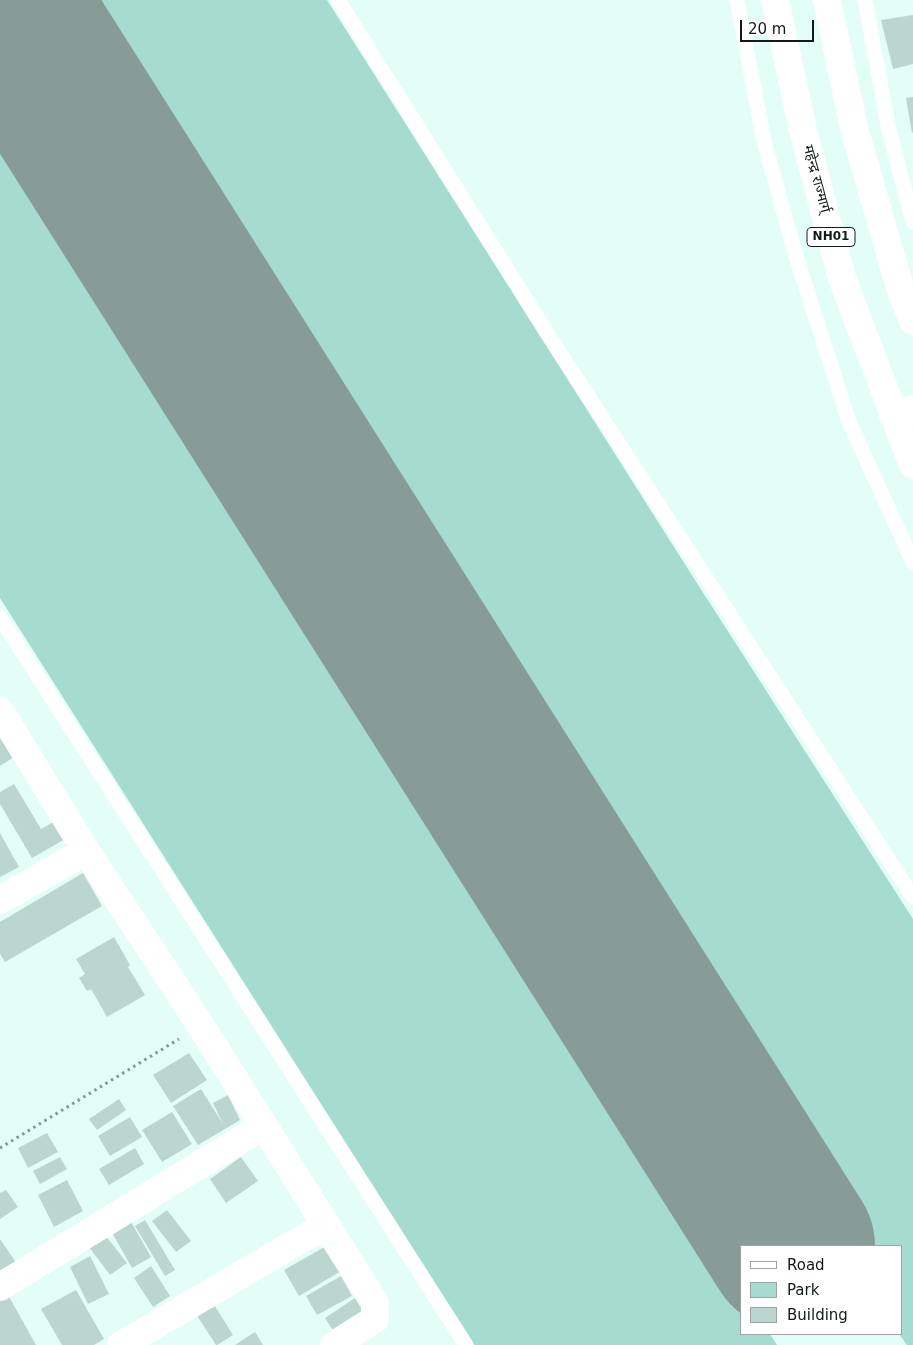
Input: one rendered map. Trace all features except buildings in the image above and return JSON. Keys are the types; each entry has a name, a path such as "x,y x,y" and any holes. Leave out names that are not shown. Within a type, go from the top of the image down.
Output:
{"main road":[{"name":"महेन्द्र राज्मार्ग्","path":"775,0 804,130 842,278 903,412 913,466"},
{"path":"827,0 854,128 900,288 913,321"},
{"path":"0,711 86,851 201,1026 375,1303 375,1319 334,1345"},
{"path":"0,900 86,851"},
{"path":"0,1287 263,1126"},
{"path":"121,1345 326,1225"}],"lane":[{"path":"338,0 549,336 913,897"},
{"path":"737,0 764,141 795,253 849,422 913,562"},
{"path":"865,0 888,126 913,222"},
{"path":"0,617 466,1345"}],"path":[{"path":"0,1148 201,1026"}],"green space":[{"path":"54,0 327,0 693,577 913,919 913,1345 907,1345 900,1335 903,1335 903,1245 843,1245"},
{"path":"0,121 740,1286 740,1335 771,1335 777,1345 474,1345 0,598"}],"runway":[{"path":"2,0 790,1245"}]}
